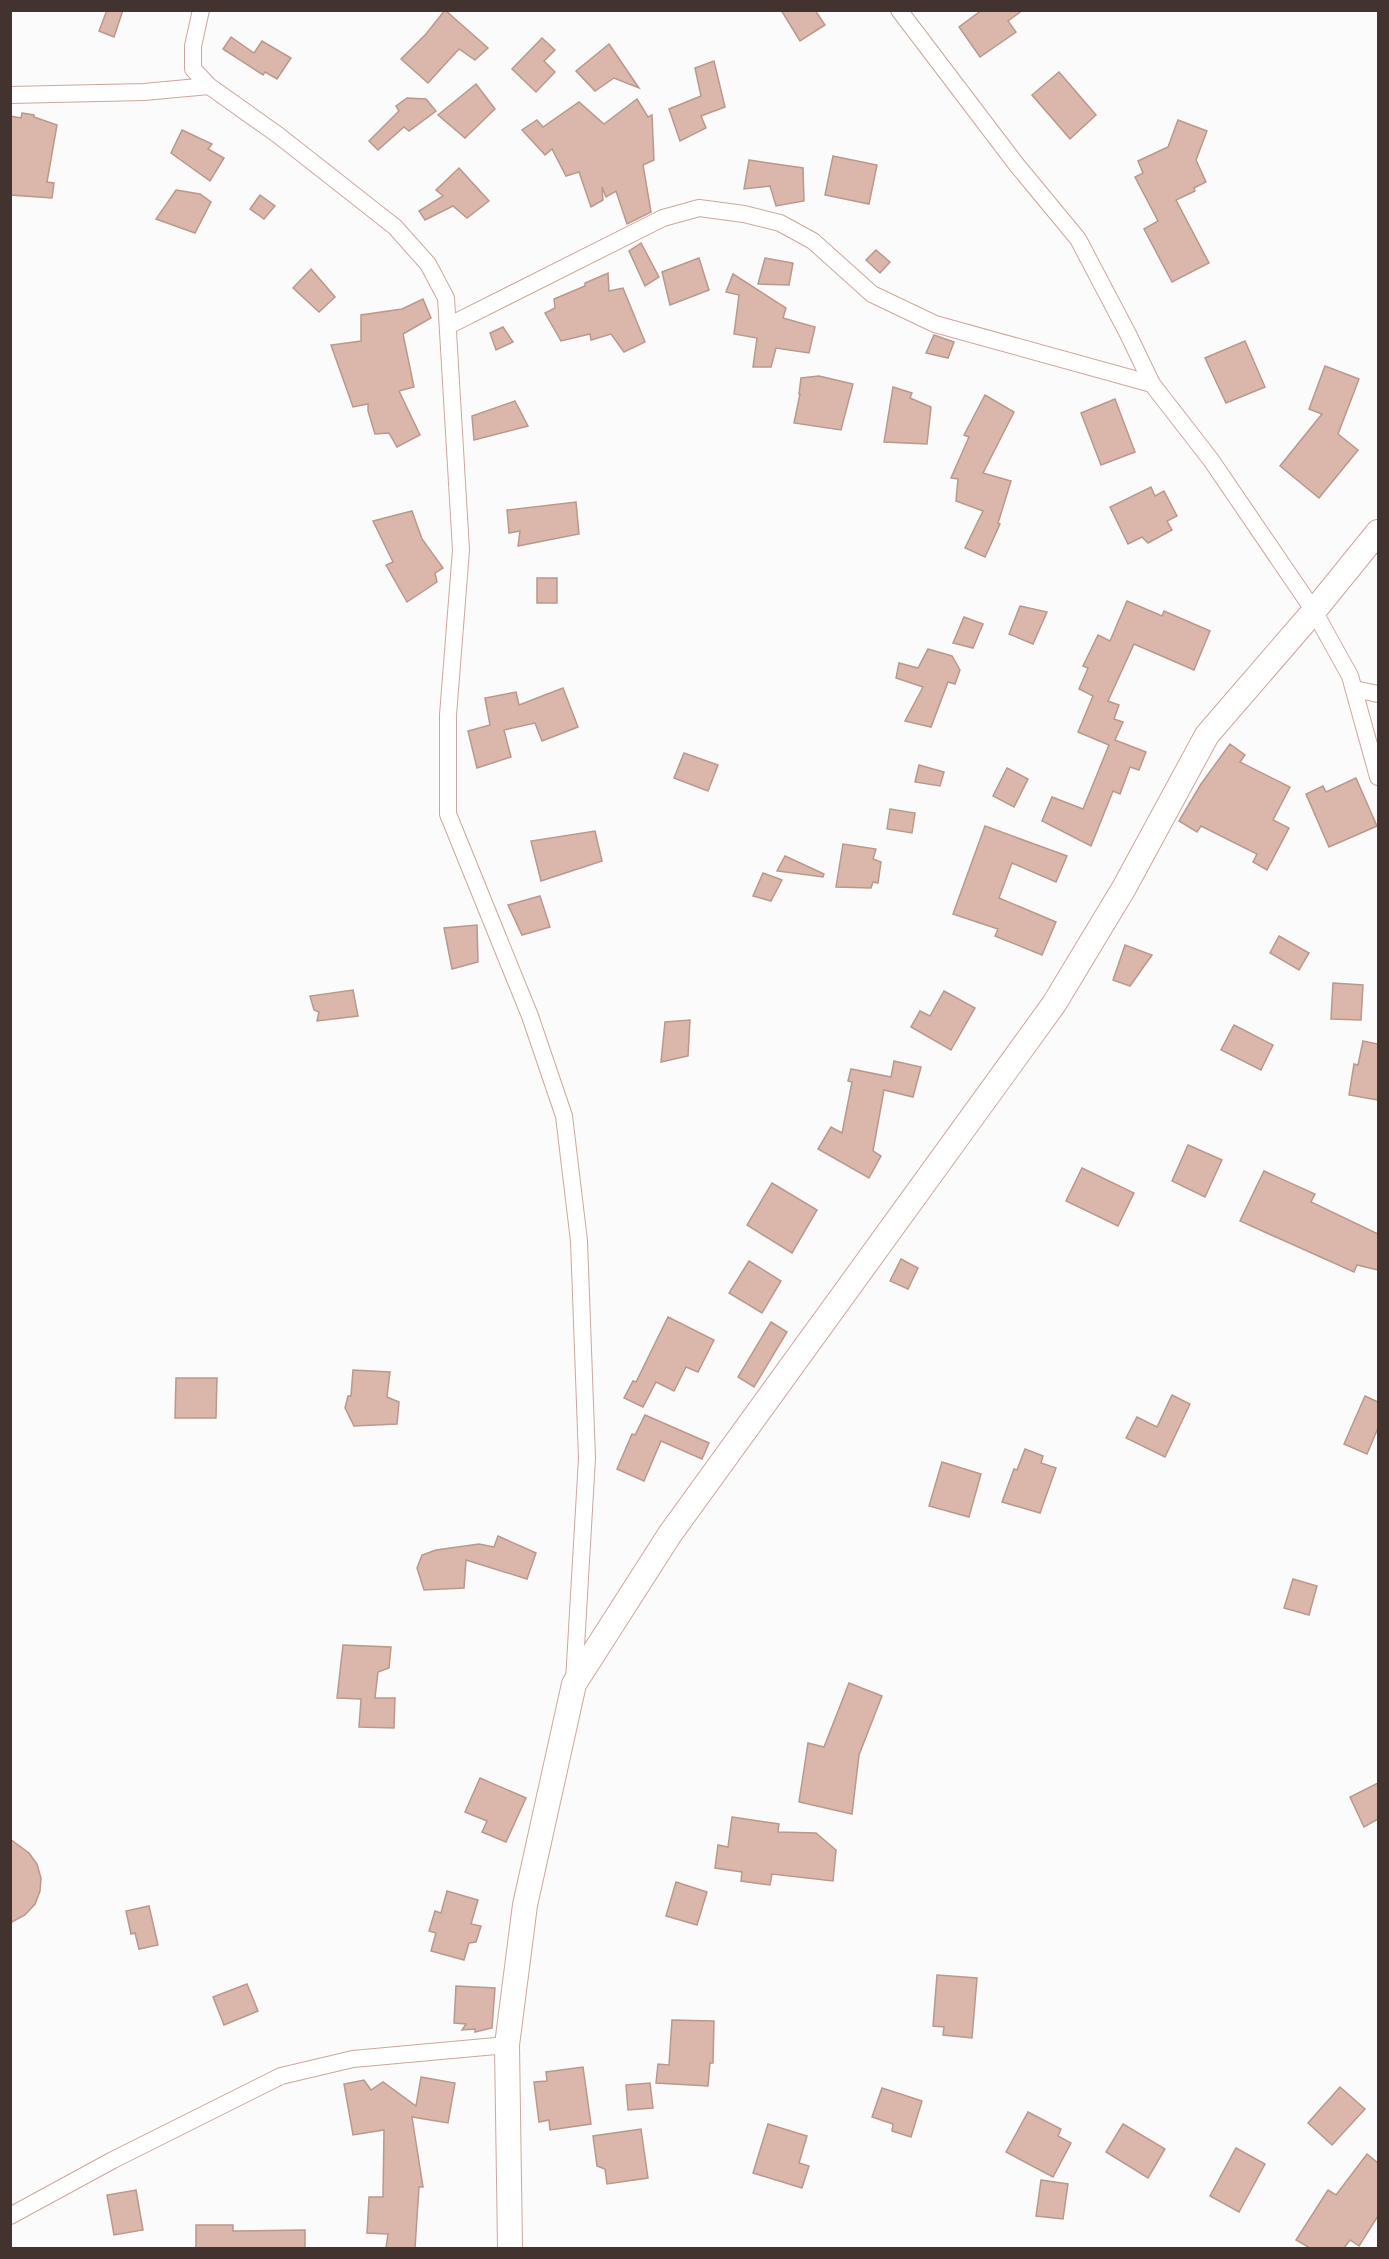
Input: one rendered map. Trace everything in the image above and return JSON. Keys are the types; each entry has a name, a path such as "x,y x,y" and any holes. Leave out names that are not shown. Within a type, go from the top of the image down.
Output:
{"street":[{"path":"201,10 193,46 193,69 209,86 278,135 395,227 428,264 446,298 461,550 448,715 448,814 530,1016 564,1116 579,1241 587,1458 574,1684 525,1905 507,2045 510,2248"},
{"path":"899,10 1016,164 1078,239 1152,384 1211,460 1314,611 1350,676 1378,777"},
{"path":"10,95 144,92 209,86"},
{"path":"448,326 663,218 699,208 744,214 780,223 813,241 872,294 935,324 1152,384"},
{"path":"574,1684 670,1534 1054,1004 1124,888 1208,735 1378,532"},
{"path":"1354,689 1378,694"},
{"path":"10,2216 113,2160 281,2076 353,2059 507,2045"}],"building":[{"path":"107,10 123,10 114,37 99,31"},
{"path":"445,10 488,48 475,60 459,49 428,83 401,59 426,34"},
{"path":"781,10 815,10 825,25 800,41"},
{"path":"982,10 1023,10 1008,21 1016,32 980,57 959,27"},
{"path":"231,37 254,53 262,41 291,58 277,79 265,72 263,75 223,49"},
{"path":"542,38 555,50 544,61 555,72 536,92 512,69"},
{"path":"609,44 639,88 614,78 595,91 576,71"},
{"path":"714,61 725,107 701,116 706,128 680,141 669,109 701,96 695,68"},
{"path":"1059,72 1096,115 1070,139 1032,95"},
{"path":"476,84 495,109 465,138 438,115"},
{"path":"407,98 426,99 436,111 409,131 404,127 378,150 369,141 399,111 396,106"},
{"path":"637,99 648,117 652,115 654,160 643,165 651,212 627,224 616,191 606,197 602,187 603,200 591,207 579,172 566,176 552,149 545,155 522,130 537,120 543,127 579,102 604,124"},
{"path":"22,113 34,115 34,117 57,125 47,182 54,183 52,198 10,195 10,116 21,118"},
{"path":"1178,120 1207,131 1196,160 1206,182 1194,188 1195,191 1176,200 1209,263 1172,282 1144,229 1158,221 1135,177 1143,173 1138,161 1168,147"},
{"path":"182,130 212,144 208,149 224,158 210,181 171,153"},
{"path":"833,156 877,165 869,204 825,195"},
{"path":"749,160 803,168 804,201 776,206 770,186 744,189"},
{"path":"459,168 489,201 467,218 453,206 425,220 419,211 443,196 436,190"},
{"path":"176,190 200,194 211,202 195,233 156,219"},
{"path":"260,195 275,206 264,219 250,209"},
{"path":"641,243 659,277 645,286 629,251"},
{"path":"876,250 890,262 880,273 866,260"},
{"path":"699,258 709,290 670,305 662,272"},
{"path":"765,258 793,263 789,285 758,284"},
{"path":"311,269 335,297 319,312 293,288"},
{"path":"608,273 609,291 623,288 645,342 624,352 611,334 591,340 590,334 561,341 545,313 555,308 554,299"},
{"path":"733,274 786,308 783,318 815,327 809,353 776,348 771,367 753,367 757,338 734,334 739,295 726,292"},
{"path":"423,299 431,318 403,334 414,387 399,391 420,435 397,447 389,433 375,434 368,404 353,407 331,345 361,341 361,315 402,309"},
{"path":"503,327 513,342 496,350 490,333"},
{"path":"934,335 954,342 948,358 926,353"},
{"path":"1245,341 1265,387 1226,403 1205,358"},
{"path":"1325,366 1359,379 1338,434 1358,450 1319,498 1280,466 1322,414 1309,409"},
{"path":"819,376 853,384 841,430 794,423 801,378"},
{"path":"893,387 912,393 910,398 931,407 927,444 884,442"},
{"path":"985,395 1014,412 983,473 1011,481 998,523 1000,524 985,557 965,548 983,511 956,501 958,479 951,478 969,437 964,435"},
{"path":"1115,399 1135,452 1101,465 1081,413"},
{"path":"515,401 528,426 474,440 472,416"},
{"path":"1151,487 1155,496 1164,491 1177,516 1167,521 1172,530 1148,543 1142,537 1128,544 1110,507"},
{"path":"576,502 579,534 518,546 520,531 509,533 507,510"},
{"path":"412,511 422,539 443,568 435,573 437,582 407,602 386,565 393,562 373,521"},
{"path":"537,578 557,578 557,603 537,603"},
{"path":"1127,601 1162,616 1164,611 1210,631 1194,670 1134,644 1108,701 1119,705 1114,719 1123,722 1115,740 1146,752 1139,770 1130,767 1120,794 1113,791 1091,846 1042,821 1052,797 1083,809 1109,745 1078,732 1093,696 1079,689 1088,668 1083,666 1098,635 1110,641"},
{"path":"1020,606 1047,612 1033,644 1009,634"},
{"path":"964,617 983,624 973,648 953,643"},
{"path":"928,649 952,656 960,670 955,684 948,682 931,727 905,721 923,687 896,678 899,663 918,668"},
{"path":"563,688 578,727 542,741 535,723 504,730 511,757 477,768 468,731 490,725 485,698 516,692 519,705"},
{"path":"1230,744 1245,755 1240,762 1290,787 1273,820 1289,828 1267,870 1253,862 1257,854 1201,826 1197,832 1179,821 1201,784"},
{"path":"684,753 718,765 708,791 674,778"},
{"path":"919,765 944,772 940,786 915,782"},
{"path":"1007,768 1028,779 1014,807 993,796"},
{"path":"1356,778 1377,826 1329,847 1306,794 1323,786 1326,792"},
{"path":"890,809 915,813 912,833 887,829"},
{"path":"985,826 1067,856 1056,882 1012,863 999,898 1056,922 1042,955 995,936 998,929 953,914"},
{"path":"595,831 602,861 541,881 531,841"},
{"path":"843,844 876,849 873,859 881,862 878,883 873,882 871,888 836,887"},
{"path":"785,856 824,874 823,877 777,871"},
{"path":"763,873 782,880 771,901 753,896"},
{"path":"540,896 550,927 522,935 508,905"},
{"path":"477,925 478,962 452,969 444,928"},
{"path":"1279,936 1309,953 1299,970 1270,953"},
{"path":"1125,945 1152,955 1130,986 1113,980"},
{"path":"1333,983 1363,985 1361,1020 1331,1019"},
{"path":"353,990 358,1016 317,1021 319,1012 314,1010 310,996"},
{"path":"944,991 975,1008 951,1050 911,1027 920,1011 930,1016"},
{"path":"690,1020 688,1056 661,1062 665,1022"},
{"path":"1234,1025 1273,1045 1261,1070 1221,1050"},
{"path":"1363,1041 1378,1044 1378,1100 1349,1095 1354,1064 1358,1065"},
{"path":"894,1061 921,1067 913,1097 884,1090 873,1151 881,1156 869,1178 818,1149 831,1127 842,1133 852,1082 848,1081 851,1069 891,1077"},
{"path":"1188,1145 1222,1160 1205,1197 1172,1181"},
{"path":"1082,1168 1134,1193 1118,1226 1066,1201"},
{"path":"1264,1171 1315,1194 1311,1202 1378,1234 1378,1270 1357,1265 1354,1272 1240,1221"},
{"path":"772,1183 817,1210 792,1253 747,1225"},
{"path":"901,1259 918,1268 908,1289 890,1281"},
{"path":"749,1261 781,1281 762,1313 729,1293"},
{"path":"668,1317 714,1340 698,1372 686,1367 674,1391 656,1382 643,1407 624,1398 633,1381 636,1382"},
{"path":"771,1322 787,1332 754,1387 738,1377"},
{"path":"353,1370 390,1372 387,1397 399,1402 397,1424 354,1426 345,1408 348,1396 351,1396"},
{"path":"176,1378 217,1378 216,1418 175,1418"},
{"path":"1172,1395 1190,1404 1165,1457 1126,1438 1137,1417 1157,1427"},
{"path":"1365,1396 1378,1402 1378,1428 1367,1454 1344,1444"},
{"path":"645,1415 709,1443 702,1459 661,1441 644,1481 617,1469 632,1434 635,1435"},
{"path":"1025,1449 1043,1456 1041,1463 1056,1468 1040,1513 1002,1502 1014,1469 1017,1470"},
{"path":"942,1462 981,1474 969,1517 929,1506"},
{"path":"498,1536 536,1553 527,1579 466,1560 464,1588 424,1590 417,1568 422,1555 436,1550 479,1544 494,1547"},
{"path":"1293,1579 1317,1586 1309,1615 1284,1608"},
{"path":"343,1645 391,1647 389,1668 378,1672 375,1698 395,1698 394,1728 359,1727 361,1699 337,1698"},
{"path":"849,1683 882,1696 859,1755 852,1814 799,1802 808,1743 824,1747"},
{"path":"480,1778 526,1798 506,1842 482,1832 487,1821 465,1812"},
{"path":"1378,1783 1378,1819 1364,1827 1350,1797"},
{"path":"732,1817 779,1824 778,1832 816,1833 836,1850 833,1881 772,1874 770,1885 741,1881 742,1872 715,1868 718,1845 728,1847"},
{"path":"10,1839 29,1853 37,1864 41,1878 40,1891 35,1904 25,1915 10,1923"},
{"path":"676,1882 707,1892 697,1925 666,1916"},
{"path":"447,1891 478,1900 471,1924 481,1926 476,1942 469,1943 464,1960 431,1951 436,1933 429,1931 435,1911 441,1913"},
{"path":"149,1906 158,1945 139,1949 135,1933 131,1934 126,1911"},
{"path":"937,1975 977,1978 972,2038 943,2035 944,2027 933,2026"},
{"path":"247,1984 258,2011 224,2025 213,1997"},
{"path":"456,1986 495,1988 492,2028 475,2032 475,2029 462,2030 466,2024 454,2023"},
{"path":"672,2020 714,2021 713,2063 710,2063 708,2086 656,2083 658,2064 669,2065"},
{"path":"583,2067 591,2124 550,2130 549,2120 539,2122 534,2082 547,2081 546,2072"},
{"path":"421,2077 455,2083 448,2123 412,2117 423,2187 419,2187 415,2248 386,2248 388,2234 367,2233 369,2197 383,2197 384,2130 353,2135 344,2084 364,2080 371,2090 383,2082 416,2106"},
{"path":"650,2083 653,2108 628,2110 626,2085"},
{"path":"1340,2087 1365,2109 1332,2145 1308,2123"},
{"path":"882,2088 922,2101 911,2137 892,2131 893,2124 872,2117"},
{"path":"1028,2112 1061,2129 1058,2136 1071,2143 1053,2177 1006,2152"},
{"path":"768,2124 807,2136 799,2163 809,2166 802,2188 753,2173"},
{"path":"1123,2124 1165,2149 1148,2178 1106,2152"},
{"path":"641,2129 648,2178 607,2184 605,2169 597,2166 593,2136"},
{"path":"1236,2148 1265,2164 1239,2212 1210,2196"},
{"path":"1367,2154 1378,2163 1378,2216 1359,2246 1350,2240 1344,2248 1310,2248 1296,2240 1328,2190 1336,2195"},
{"path":"1041,2180 1068,2184 1063,2219 1036,2216"},
{"path":"136,2190 143,2230 114,2235 107,2195"},
{"path":"196,2225 233,2225 233,2231 305,2230 305,2248 196,2248"}]}
